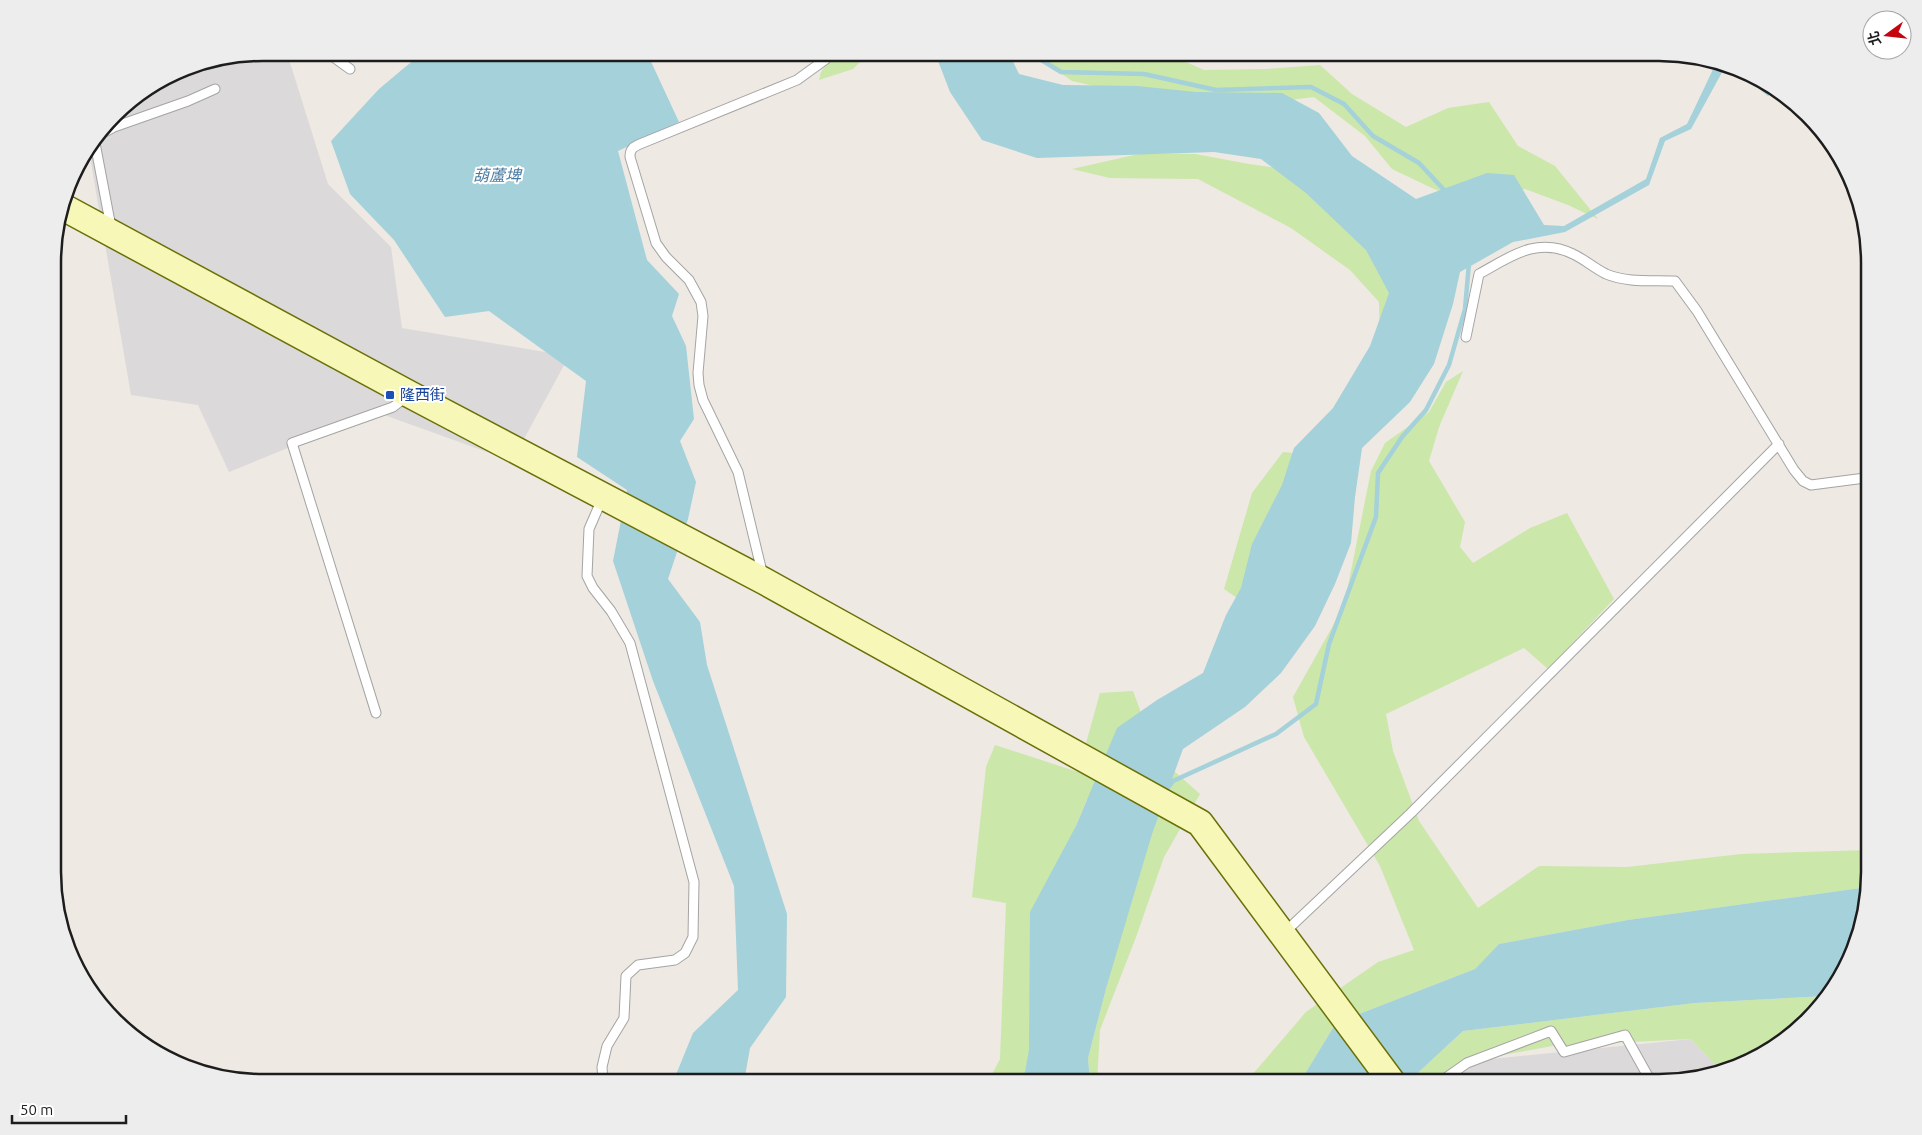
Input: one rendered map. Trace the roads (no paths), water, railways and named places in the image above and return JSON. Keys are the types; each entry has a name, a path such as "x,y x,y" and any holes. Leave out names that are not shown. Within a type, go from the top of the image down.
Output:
{"street":[{"path":"68,210 409,394 764,581 1200,823 1386,1074"}],"lane":[{"path":"339,61 350,70"},
{"path":"764,581 738,472 703,400 698,385 703,323 701,302 689,280 666,257 656,243 630,157 630,151 633,147 640,144 797,80 825,61"},
{"path":"116,126 188,101 215,89"},
{"path":"96,149 112,232"},
{"path":"1466,337 1479,274 1523,250 1545,246 1571,253 1607,274 1637,282 1675,281 1697,311 1803,482 1811,485 1861,479"},
{"path":"376,713 292,442 394,406 409,394"},
{"path":"1283,934 1411,813 1779,444"},
{"path":"602,1074 602,1067 607,1046 624,1018 626,976 638,965 675,960 685,953 693,937 694,882 630,643 587,576 589,529 603,496"},
{"path":"1451,1074 1467,1063 1551,1031 1564,1052 1625,1035 1648,1074"}],"water":[{"name":"葫蘆埤","path":"412,61 651,61 679,122 618,151 647,260 679,294 672,316 686,346 694,419 680,441 696,482 688,519 668,579 700,622 707,665 787,914 786,997 750,1048 745,1074 676,1074 693,1033 738,990 734,886 653,681 613,561 627,490 577,457 586,381 489,311 445,317 394,240 350,194 331,141 379,89"},
{"path":"938,61 1013,61 1019,74 1063,85 1137,86 1196,92 1282,93 1319,113 1352,156 1416,199 1487,173 1514,175 1544,225 1564,226 1646,179 1660,138 1687,124 1713,69 1722,72 1691,129 1665,141 1649,185 1565,232 1513,242 1460,272 1453,304 1434,364 1410,402 1362,448 1351,543 1335,584 1315,626 1281,673 1245,707 1183,749 1152,834 1107,985 1088,1058 1089,1074 1024,1074 1029,1050 1030,912 1076,826 1117,728 1157,700 1203,673 1226,615 1241,588 1252,544 1282,485 1294,448 1333,408 1370,346 1389,293 1366,250 1306,193 1261,159 1214,152 1037,158 982,140 950,92"},
{"path":"1754,85 1770,95 1768,96"},
{"path":"1860,888 1854,924 1845,949 1834,972 1818,996 1695,1003 1463,1031 1417,1074 1305,1074 1336,1023 1475,969 1499,944 1628,920"}],"waterway":[{"path":"1043,61 1061,72 1144,74 1216,90 1311,87 1344,104 1373,136 1419,163 1446,192"},
{"path":"1166,790 1173,781 1276,734 1316,704 1329,644 1376,517 1378,473 1402,437 1426,410 1449,365 1465,309 1469,263"}],"place":[{"name":"隆西街","path":"390,395"}]}
